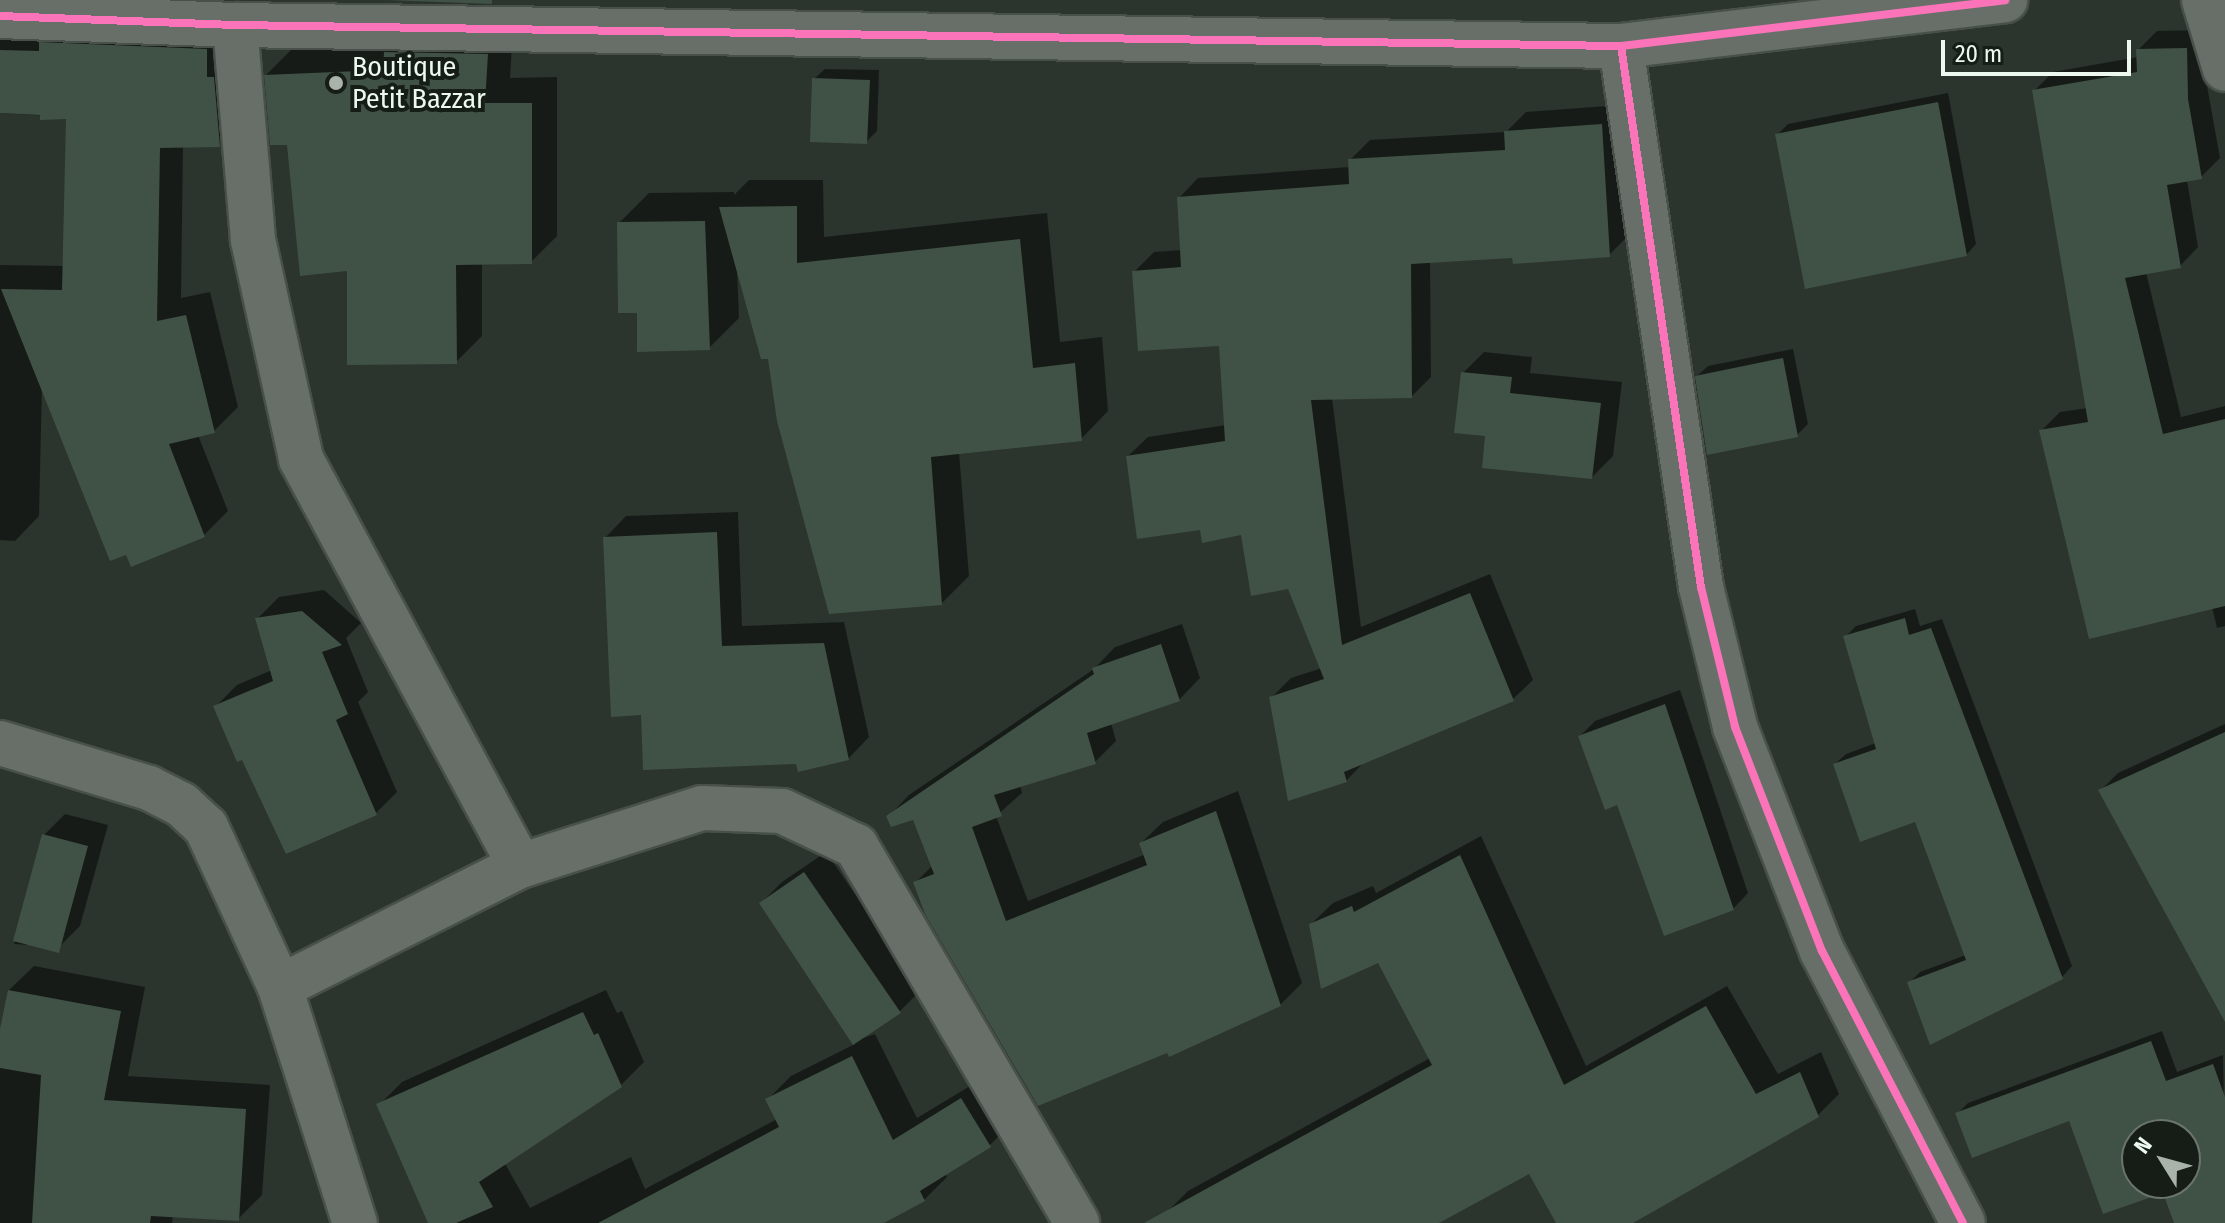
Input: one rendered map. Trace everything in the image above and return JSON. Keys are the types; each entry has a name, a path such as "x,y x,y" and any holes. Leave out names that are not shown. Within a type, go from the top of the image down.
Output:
{"street":[{"path":"0,16 256,16 1621,46 2005,0"},
{"path":"2204,0 2225,69"},
{"path":"256,16 253,240 301,459 520,866"},
{"path":"1621,46 1701,587 1735,727 1822,951 1963,1223"},
{"path":"0,743 149,788 181,804 206,827 280,987 355,1223"},
{"path":"280,987 520,866 702,808 782,811 856,846 1077,1223"}],"building":[{"path":"386,0 492,0 492,4"},
{"path":"39,42 207,49 207,77 214,77 220,147 160,148 157,321 186,315 215,433 169,444 205,537 131,567 126,555 110,561 1,289 62,290 66,119 40,120 40,115 0,113 0,50 39,51"},
{"path":"2187,48 2188,99 2202,179 2167,185 2181,268 2125,278 2163,434 2225,419 2225,606 2089,639 2039,430 2088,422 2032,90 2137,72 2136,49"},
{"path":"384,52 488,54 485,103 532,103 532,264 456,265 457,364 347,365 347,271 300,276 287,145 270,145 264,75 383,70"},
{"path":"812,78 870,80 867,144 810,142"},
{"path":"1938,102 1967,256 1805,289 1775,134"},
{"path":"1602,124 1610,257 1513,264 1512,258 1411,264 1412,398 1311,400 1342,645 1470,593 1514,701 1344,772 1347,782 1288,801 1269,697 1324,679 1288,589 1251,596 1241,535 1202,543 1200,530 1137,539 1126,456 1225,441 1219,346 1138,351 1132,271 1181,267 1177,197 1349,184 1348,159 1505,150 1504,131"},
{"path":"797,206 797,263 1020,239 1033,368 1075,363 1082,441 931,457 942,605 829,614 777,421 768,359 761,359 719,207"},
{"path":"705,221 710,350 637,352 637,313 618,313 617,222"},
{"path":"1783,358 1798,437 1707,455 1695,376"},
{"path":"1461,372 1512,377 1510,393 1601,403 1592,479 1482,468 1485,436 1454,433"},
{"path":"717,532 722,646 824,643 849,760 798,772 796,764 643,770 641,715 611,717 603,537"},
{"path":"302,611 342,645 322,652 348,714 336,720 377,815 286,854 242,760 237,762 213,706 273,681 255,618"},
{"path":"1905,618 1909,635 1931,628 2063,979 1930,1045 1907,982 1966,960 1915,822 1860,842 1833,764 1876,749 1843,636"},
{"path":"1161,644 1180,701 1087,733 1096,764 994,795 1002,816 972,827 1006,921 1147,865 1139,843 1216,811 1281,1006 1169,1057 1167,1053 1038,1106 925,914 913,882 934,874 913,820 891,827 886,816 1094,674 1092,668"},
{"path":"1665,704 1734,910 1664,936 1617,805 1605,810 1578,736"},
{"path":"2225,732 2225,1022 2098,790"},
{"path":"42,834 88,846 59,953 13,941"},
{"path":"1460,855 1564,1085 1706,1006 1756,1094 1800,1072 1819,1117 1633,1223 1556,1223 1529,1174 1439,1223 1144,1223 1432,1065 1378,963 1321,989 1309,924 1352,906 1354,912"},
{"path":"804,872 901,1013 853,1045 759,903"},
{"path":"8,990 121,1011 104,1100 246,1109 239,1221 151,1216 150,1223 32,1223 41,1075 0,1068 0,1029"},
{"path":"583,1012 594,1035 598,1033 622,1087 479,1182 493,1207 456,1223 428,1223 376,1104"},
{"path":"2151,1041 2166,1081 2213,1064 2225,1097 2225,1223 2174,1223 2165,1199 2201,1199 2201,1119 2121,1119 2121,1199 2146,1199 2103,1214 2069,1121 1972,1158 1955,1113"},
{"path":"852,1056 893,1140 961,1098 991,1147 920,1191 925,1201 884,1223 598,1223 779,1127 765,1099"}],"cycle path":[{"path":"0,16 235,25 1621,46 2005,0"},
{"path":"1621,46 1701,587 1735,727 1822,951 1963,1223"}],"place":[{"name":"Boutique Petit Bazzar","path":"336,83"}]}
